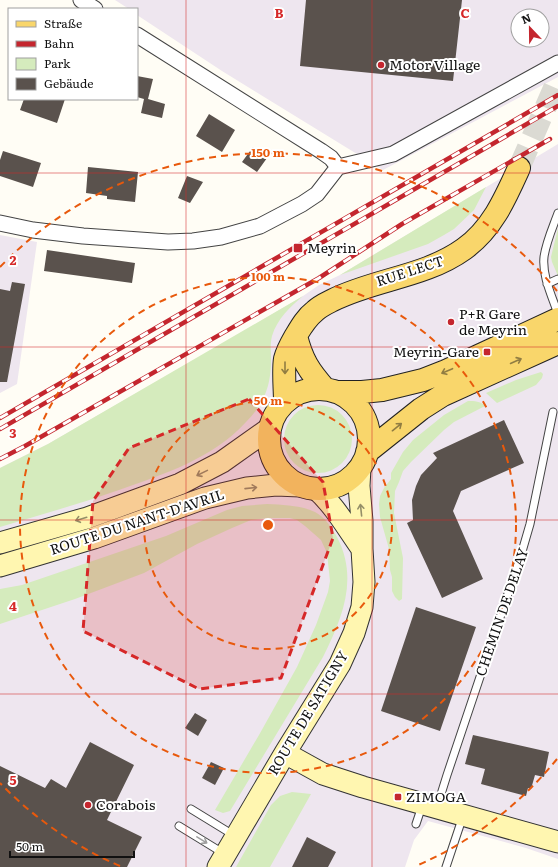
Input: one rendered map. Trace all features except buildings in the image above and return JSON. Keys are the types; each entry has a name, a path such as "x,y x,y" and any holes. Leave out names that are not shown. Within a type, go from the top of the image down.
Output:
{"main road":[{"name":"RUE LECT","path":"284,402 285,360 299,328 315,310 354,290 428,268 453,257 480,236 494,218 519,168"},
{"path":"557,342 443,395 421,409 364,460 352,477 341,485 324,489 308,488 288,479 274,462 269,449 270,428 275,414 284,402 302,391 313,389 362,392 402,386 446,371 558,319"},
{"path":"296,336 303,360 314,378 331,390 350,399 364,416 369,438 364,460"}],"street":[{"path":"81,0 93,8"},
{"path":"138,36 321,150 331,158 338,167"},
{"path":"0,223 33,230 83,236 168,242 193,241 221,237 260,226 302,204 317,194 338,167 393,154 558,63"},
{"name":"ROUTE DU NANT-D'AVRIL","path":"0,543 87,518 180,484 222,462 270,428"},
{"name":"ROUTE DE SATIGNY","path":"221,861 284,753 340,664 354,632 362,607 364,582 359,486 364,460"},
{"name":"ROUTE DU NANT-D'AVRIL","path":"0,566 94,538 205,498 247,488 276,486 308,488"},
{"name":"ROUTE DE SATIGNY","path":"308,488 329,501 362,549"},
{"path":"284,753 323,774 363,787 558,840"}],"lane":[{"path":"558,213 546,246 544,258 547,284 558,314"},
{"path":"547,284 558,279"},
{"name":"CHEMIN DE DELAY","path":"416,824 430,805 447,775 524,545 553,412"},
{"path":"191,809 235,836"},
{"path":"446,867 463,815"},
{"path":"179,826 221,861"}],"highlighted area":[{"path":"249,399 323,482 333,538 281,678 199,689 83,631 93,501 129,448"}],"shaded area":[{"path":"115,0 558,0 558,77 383,170 222,71 138,16 138,8 127,8"},
{"path":"558,144 558,859 526,848 428,821 414,840 405,867 0,867 0,468 48,444 208,352 319,285 340,275"},
{"path":"0,235 37,242 17,384 0,393"}],"green space":[{"path":"486,187 474,210 454,229 428,244 340,275"},
{"path":"558,228 558,276 551,257"},
{"path":"303,296 293,304 277,324 271,342 271,365 266,391 255,412 233,435 203,456 153,478 89,500 0,527 0,468 48,444"},
{"path":"541,372 543,374 542,378 536,385 497,403 486,393 516,380"},
{"path":"468,401 481,403 485,406 454,422 444,430 403,471 395,491 394,513 403,558 402,599 399,601 392,591 389,549 380,517 380,496 391,479 391,473 403,452 413,440 444,415"},
{"path":"318,405 331,408 342,415 349,426 352,439 349,452 342,463 331,470 318,473 305,470 294,463 287,452 284,439 287,426 294,415 305,408"},
{"path":"267,504 303,508 319,514 328,523 337,537 347,568 345,598 342,613 323,657 230,811 223,813 215,810 297,667 316,625 328,592 330,581 327,553 321,540 297,520 290,518 251,520 197,544 144,573 75,599 0,624 0,589 22,585 166,536 227,510 242,506"},
{"path":"292,792 311,794 270,867 236,867 271,805 280,796"}],"tunnel":[{"path":"519,168 558,79"}],"railway":[{"path":"0,418 558,95"},
{"path":"0,429 558,106"},
{"path":"0,459 319,278 402,224 550,139"}],"place":[{"name":"Motor Village","path":"381,65"},
{"name":"Meyrin","path":"298,248"},
{"name":"P+R Gare de Meyrin","path":"451,322"},
{"name":"Meyrin-Gare","path":"487,352"},
{"name":"ZIMOGA","path":"398,797"},
{"name":"Corabois","path":"88,805"}]}
